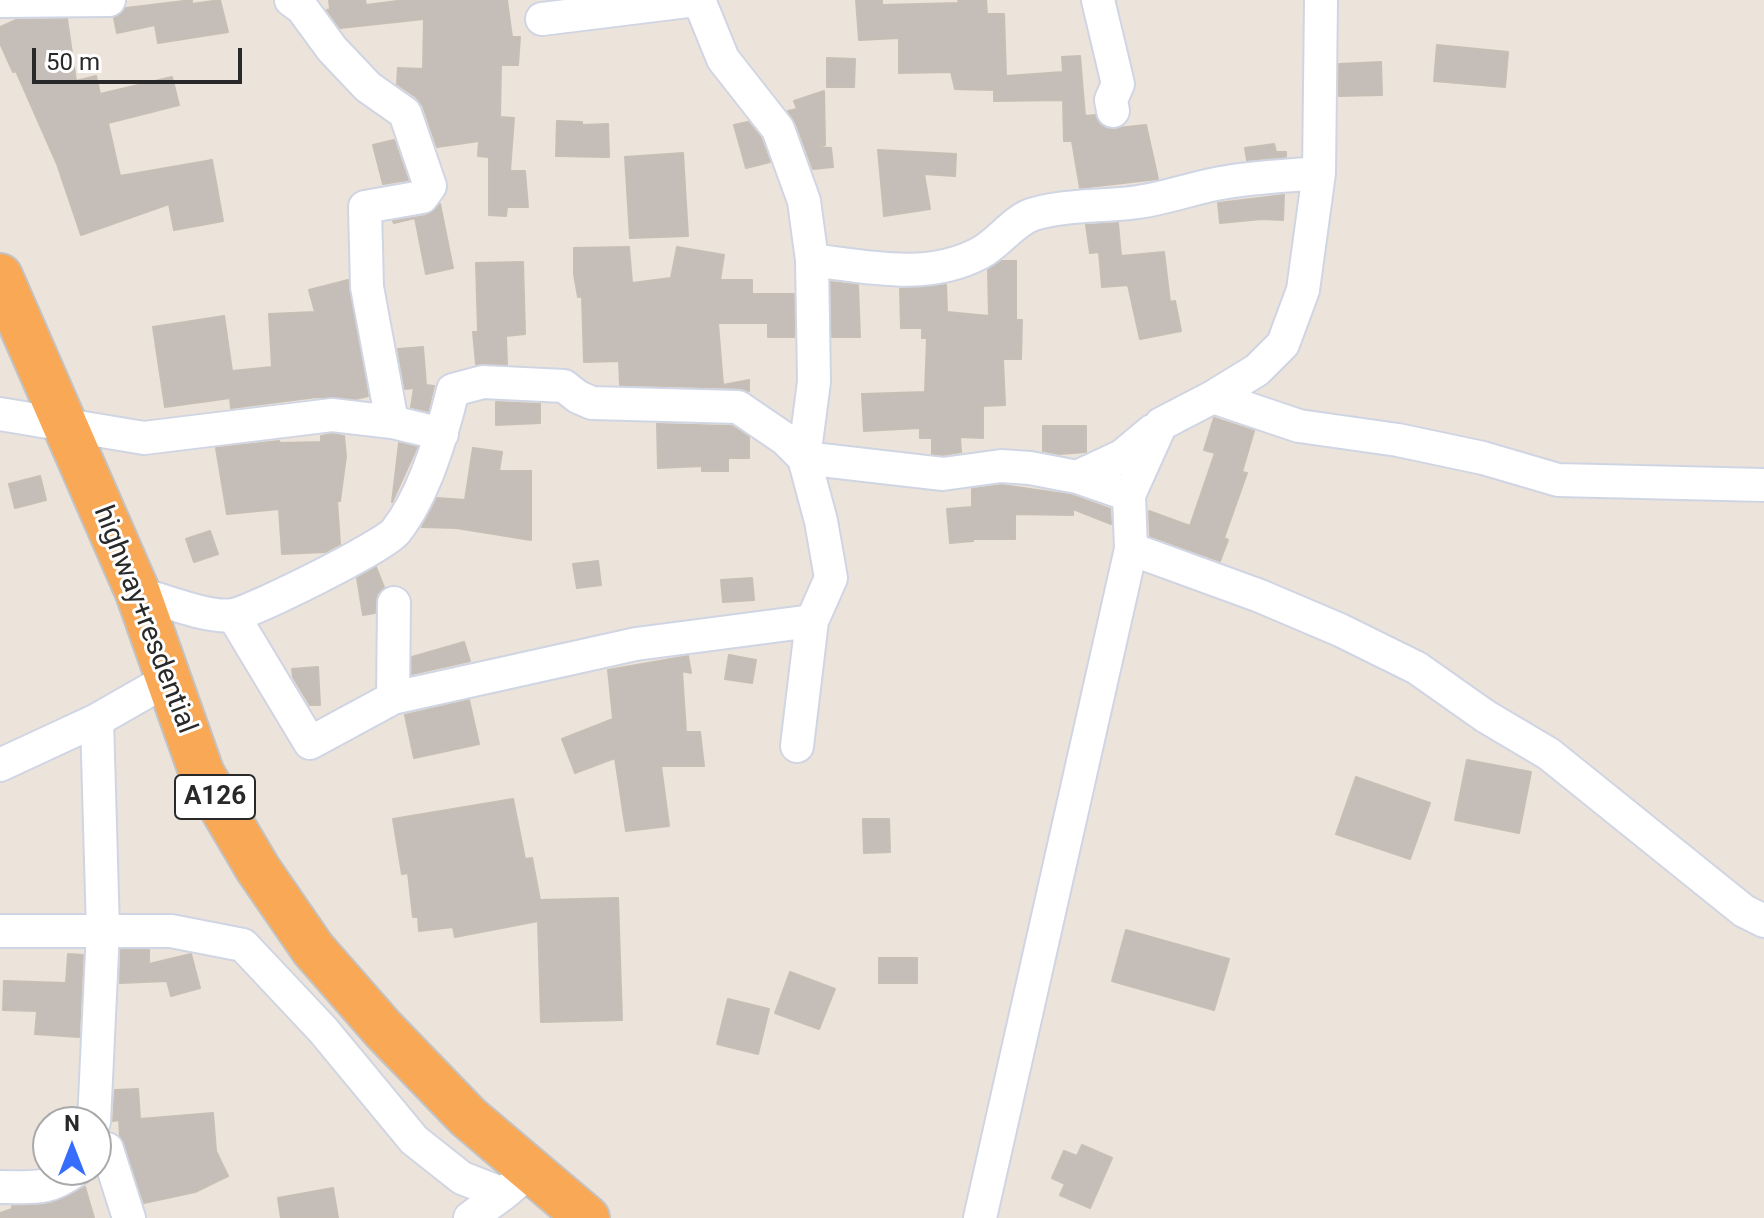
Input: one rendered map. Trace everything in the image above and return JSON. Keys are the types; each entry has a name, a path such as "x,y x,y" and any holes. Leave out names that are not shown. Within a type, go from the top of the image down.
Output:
{"highway":[{"name":"highway+resdential","path":"0,276 138,593 202,774 258,869 313,949 383,1029 468,1117 516,1183 587,1218"}],"street":[{"path":"0,1 109,0"},
{"path":"291,0 302,8 332,49 368,87 405,113 430,186 422,197 365,207 367,287 392,422"},
{"path":"542,19 698,0 723,59 778,129 804,201 812,260 814,382 804,458 821,521 831,578 812,621 797,746"},
{"path":"1098,0 1118,84 1111,100 1113,111"},
{"path":"1077,477 1122,456 1161,424 1257,370 1283,344 1303,290 1319,173 1321,0"},
{"path":"812,260 879,269 922,270 978,254 1000,241 1030,215 1064,208 1170,197 1248,179 1319,173"},
{"path":"138,593 199,611 233,615 278,597 394,534 412,505 442,434 453,390 483,382 564,386 592,403 738,407 785,439 804,458 943,474 1001,466 1030,468 1077,477 1129,495"},
{"path":"1213,397 1299,426 1398,440 1483,458 1558,480 1764,485"},
{"path":"0,414 144,438 332,415 392,422 442,434"},
{"path":"980,1218 1131,549 1129,495 1161,424"},
{"path":"1131,549 1260,596 1340,630 1417,668 1485,716 1549,754 1744,911 1764,921"},
{"path":"393,698 394,603"},
{"path":"233,615 310,743 393,698 636,644 812,621"},
{"path":"0,765 97,720 167,680"},
{"path":"97,720 103,931 99,1106"},
{"path":"0,931 171,931 243,945 323,1030 414,1140 462,1178 516,1183"},
{"path":"112,1174 129,1218"},
{"path":"470,1218 516,1183"},
{"path":"1,1189 44,1186"}],"building":[{"path":"192,0 192,4 220,0 228,32 158,43 155,25 117,33 114,18 126,8"},
{"path":"329,0 365,0 366,5 405,0 507,0 512,37 520,37 518,65 501,65 500,117 514,118 510,171 525,171 528,207 507,207 506,216 489,215 489,157 478,156 479,141 437,147 423,106 397,84 398,68 423,69 424,19 340,28 327,10 330,9"},
{"path":"856,0 882,0 882,5 986,0 987,14 1004,14 1006,76 1063,72 1062,57 1080,56 1085,116 1095,115 1099,124 1107,129 1146,125 1158,179 1080,188 1072,141 1064,141 1063,100 994,101 994,90 955,89 951,72 899,73 899,38 859,40"},
{"path":"67,19 76,81 96,76 100,94 172,77 179,105 108,123 120,176 212,160 223,221 174,230 169,204 81,235 57,164 16,71 13,72 0,43 0,27 16,20"},
{"path":"1437,45 1508,52 1505,87 1434,81"},
{"path":"827,58 855,59 854,87 827,87"},
{"path":"1381,62 1382,95 1339,96 1339,64"},
{"path":"824,91 825,145 817,147 831,148 833,167 813,169 796,123 788,111 797,109 794,101"},
{"path":"557,121 582,122 582,125 608,124 609,157 556,156"},
{"path":"748,122 761,138 770,162 746,168 734,125"},
{"path":"394,140 408,180 383,184 373,145"},
{"path":"1274,144 1276,152 1286,152 1286,157 1247,160 1245,148"},
{"path":"878,150 956,154 955,176 924,174 930,209 884,216"},
{"path":"683,153 688,236 630,238 625,157"},
{"path":"1284,195 1283,220 1220,223 1218,203"},
{"path":"440,204 453,268 426,274 415,218 393,221 425,216"},
{"path":"1118,223 1121,256 1164,252 1170,302 1175,301 1181,331 1140,339 1128,285 1102,287 1099,252 1090,253 1086,225"},
{"path":"629,247 632,283 671,278 677,247 724,255 720,280 752,280 752,294 794,294 794,337 768,337 768,323 718,323 723,385 749,380 749,391 739,388 620,385 619,361 584,362 582,296 578,297 574,274 574,248"},
{"path":"1001,261 1016,261 1016,320 1022,320 1021,359 1003,359 1005,405 983,406 983,438 960,437 961,452 943,455 932,454 932,438 920,438 920,428 864,431 862,394 925,392 927,338 922,338 922,328 901,328 900,289 946,285 947,312 989,316 988,270"},
{"path":"523,262 525,334 506,336 507,364 476,364 473,332 478,332 476,263"},
{"path":"348,280 368,396 356,399 317,397 231,408 230,398 165,407 153,327 224,316 232,371 272,367 269,314 315,312 309,290"},
{"path":"831,282 858,285 860,337 832,337"},
{"path":"423,347 426,385 434,386 428,411 411,407 414,388 405,389 398,349"},
{"path":"496,402 540,404 540,423 496,425"},
{"path":"1214,418 1254,431 1242,472 1247,473 1224,538 1228,540 1220,561 1150,536 1149,511 1190,526 1215,453 1204,450"},
{"path":"657,424 732,426 749,437 749,458 728,458 728,471 702,471 702,466 658,468"},
{"path":"1043,426 1086,426 1086,452 1059,454 1043,451"},
{"path":"321,436 344,436 346,456 340,501 337,501 340,544 325,552 282,554 279,509 227,514 216,448 279,441 321,442"},
{"path":"399,443 417,447 392,502"},
{"path":"473,448 502,452 499,471 531,471 531,540 456,528 422,527 437,498 465,500"},
{"path":"40,476 46,500 15,508 9,484"},
{"path":"1002,485 1072,495 1072,502 1074,496 1110,509 1111,524 1073,509 1073,515 1015,514 1015,539 973,539 950,543 947,509 972,507 972,489"},
{"path":"210,531 218,554 194,562 186,539"},
{"path":"598,561 601,585 577,588 573,564"},
{"path":"376,567 384,587 377,594 375,613 363,615 357,578"},
{"path":"752,578 754,600 723,602 721,580"},
{"path":"464,642 470,661 412,674 412,657"},
{"path":"729,655 756,660 752,683 725,679"},
{"path":"688,656 691,673 682,671 686,732 700,732 704,766 661,766 669,826 626,831 615,758 575,773 562,739 613,719 608,670"},
{"path":"318,667 320,705 310,705 293,677 292,669"},
{"path":"469,700 479,744 414,758 405,715"},
{"path":"1467,760 1531,772 1519,833 1455,820"},
{"path":"1356,777 1430,803 1410,859 1336,834"},
{"path":"513,799 525,859 532,858 540,900 618,898 622,1020 541,1022 538,921 455,937 453,927 419,931 418,917 413,917 408,873 402,874 393,819"},
{"path":"863,819 889,819 890,852 864,853"},
{"path":"1126,930 1229,959 1214,1010 1112,981"},
{"path":"121,950 149,950 149,964 191,954 200,988 171,996 167,981 120,983"},
{"path":"68,954 83,955 79,1037 35,1034 37,1011 3,1010 4,981 66,983"},
{"path":"879,958 917,958 917,983 879,983"},
{"path":"790,972 835,989 819,1029 775,1013"},
{"path":"728,999 769,1009 758,1054 717,1044"},
{"path":"138,1089 140,1119 213,1113 216,1151 228,1176 195,1192 144,1203 120,1136 119,1120 113,1121 115,1090"},
{"path":"1082,1145 1112,1158 1090,1208 1060,1195 1065,1184 1052,1178 1064,1151 1077,1156"},
{"path":"85,1187 94,1218 0,1218 0,1213 12,1209 12,1206 52,1203"},
{"path":"333,1188 338,1218 281,1218 278,1198"}]}
